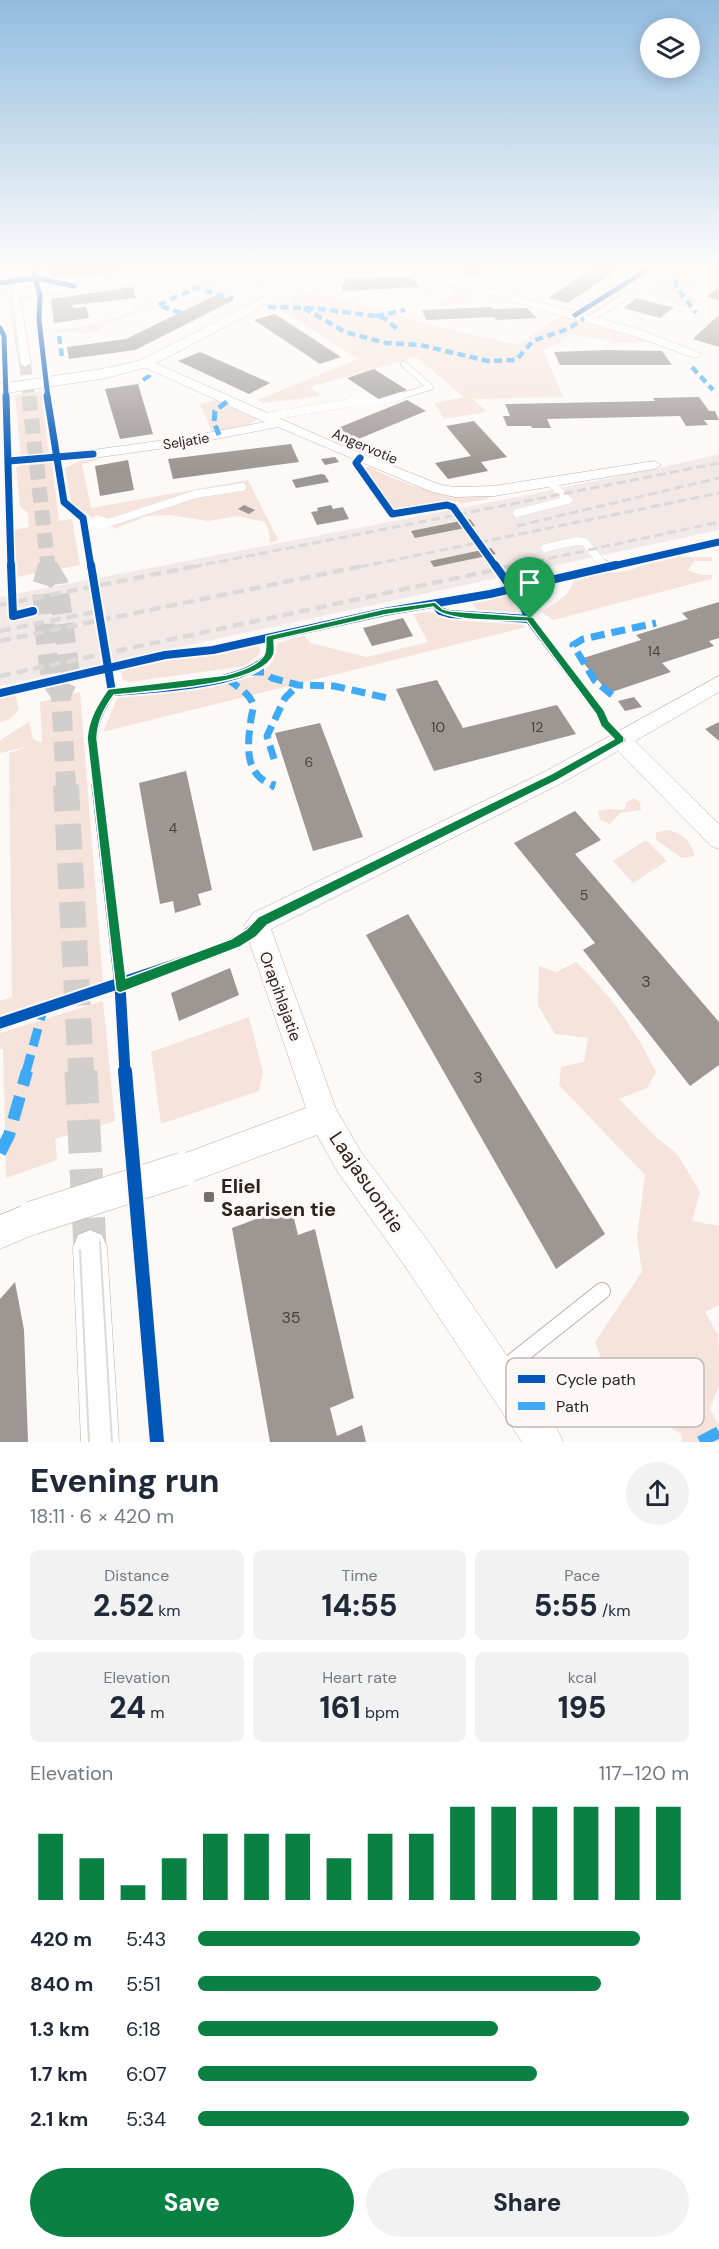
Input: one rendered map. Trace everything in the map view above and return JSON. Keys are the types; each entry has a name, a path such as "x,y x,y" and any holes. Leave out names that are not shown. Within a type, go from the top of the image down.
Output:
{"street":[{"path":"20,334 25,363"},
{"path":"0,389 107,373 146,363 202,334"},
{"path":"642,334 696,354"},
{"name":"Angervotie","path":"146,363 410,480 437,489 474,492 551,483 654,465"},
{"name":"Seljatie","path":"93,454 213,437 273,420"},
{"name":"Orapihlajatie","path":"324,1117 257,926 554,777 719,683"},
{"path":"621,740 719,839"},
{"name":"Laajasuontie","path":"0,1232 32,1218 183,1169 324,1117 350,1162 419,1257 506,1385"},
{"path":"90,1247 100,1442"},
{"name":"Laajasuontie","path":"534,1427 544,1442"}],"lane":[{"path":"404,364 438,395"},
{"path":"273,420 349,403 380,403 430,387"},
{"path":"518,513 560,504 568,500 551,483"},
{"path":"85,523 108,523 196,494 242,487"},
{"path":"546,548 577,541 585,542 606,568"},
{"path":"517,1358 602,1291"},
{"path":"498,1373 506,1367"}],"shaded area":[{"path":"319,334 472,334 518,345 533,334 570,334 558,344 543,350 563,397 473,399 487,412 444,419 434,403 464,397 416,357 310,387 321,396 263,403 257,400 358,359"},
{"path":"572,334 626,334 650,342 610,343 614,341"},
{"path":"41,391 49,455 21,457 15,395"},
{"path":"217,400 258,419 246,426 212,432 200,404"},
{"path":"719,454 719,530 0,686 0,597 502,500"},
{"path":"96,458 98,460 82,464 91,508 248,480 278,540 270,543 269,531 265,522 238,516 208,521 170,515 147,516 114,529 107,518 96,515 93,518 75,505 72,506 65,468 82,460"},
{"path":"52,463 59,521 72,519 80,565 17,577 14,530 29,527 28,513 20,507 16,467"},
{"path":"369,467 399,481 428,490 458,495 491,496 487,499 460,504 458,501 414,510 397,509 387,504 381,496 365,468"},
{"path":"680,557 711,557 713,561 694,561 688,570 701,575 713,575 711,579 553,620 542,612 566,595 574,582 599,574 627,571"},
{"path":"508,595 517,612 513,614 479,612 472,603"},
{"path":"428,612 448,618 516,622 526,627 103,732 117,698 253,677 271,664 278,643 304,635 310,643 367,657 428,642 413,614"},
{"path":"260,647 260,653 246,666 129,682 123,680 121,670 182,658 223,654"},
{"path":"80,692 103,982 0,1015 0,1001 12,997 9,753 30,746 0,753 0,740 29,722 33,739 42,743 40,702"},
{"path":"15,693 19,710 10,719 0,722 0,697"},
{"path":"634,798 640,802 641,810 620,813 610,824 600,820 598,811 624,810 627,802"},
{"path":"665,830 675,832 684,838 691,846 694,856 682,858 656,840 656,833"},
{"path":"646,840 667,861 633,883 613,861"},
{"path":"576,962 601,988 639,1040 656,1072 647,1088 619,1099 658,1139 677,1154 700,1192 692,1221 719,1226 719,1305 705,1312 718,1335 719,1386 710,1409 719,1426 719,1442 682,1442 681,1434 670,1427 704,1427 704,1358 601,1358 595,1342 642,1272 637,1237 645,1175 559,1085 561,1067 584,1062 588,1038 555,1034 538,1005 539,966 556,972"},
{"path":"103,1001 115,1121 55,1139 57,1160 6,1178 3,1049 0,1049 0,1033"},
{"path":"249,1017 263,1072 259,1091 161,1124 151,1052"}],"building":[{"path":"136,334 166,334 135,350 69,359 67,347 126,339"},
{"path":"275,334 306,334 341,357 320,364"},
{"path":"698,334 719,334 719,347 693,339"},
{"path":"662,351 672,365 560,365 554,352"},
{"path":"200,352 270,383 249,394 178,361"},
{"path":"374,369 407,390 380,400 347,378"},
{"path":"138,384 153,434 120,439 105,389"},
{"path":"699,397 709,411 715,411 719,420 704,420 708,425 686,426 680,416 547,419 551,428 532,428 531,426 507,426 503,416 510,416 505,404 655,401 653,398"},
{"path":"407,400 426,411 356,440 338,428"},
{"path":"474,421 507,457 481,462 488,471 448,479 435,463 471,456 446,426"},
{"path":"291,444 299,462 173,479 168,459"},
{"path":"335,457 339,462 325,465 321,459"},
{"path":"128,460 134,490 100,496 95,466"},
{"path":"325,475 329,482 296,488 292,480"},
{"path":"244,505 255,510 249,514 238,509"},
{"path":"331,505 333,509 343,507 349,519 317,525 311,512"},
{"path":"470,519 475,526 415,538 411,531"},
{"path":"491,548 496,554 434,567 430,561"},
{"path":"719,602 719,638 709,641 714,646 662,663 671,672 609,693 580,659 641,640 636,635 688,619 682,613"},
{"path":"403,618 413,636 372,646 363,628"},
{"path":"437,680 463,728 557,705 576,734 434,771 396,689"},
{"path":"634,697 642,707 625,711 618,701"},
{"path":"719,722 719,741 705,729"},
{"path":"320,723 363,837 313,851 275,733"},
{"path":"186,771 212,890 198,894 201,905 175,913 173,901 160,904 139,783"},
{"path":"575,811 601,840 575,854 719,1022 719,1065 690,1086 583,950 595,943 514,843"},
{"path":"408,914 605,1234 556,1269 366,935"},
{"path":"230,968 239,995 179,1021 171,993"},
{"path":"291,1206 298,1235 315,1229 354,1398 330,1408 337,1436 362,1425 366,1442 270,1442 232,1228"},
{"path":"15,1282 24,1330 28,1442 0,1442 0,1299"}],"tunnel":[{"path":"25,363 29,398"},
{"path":"29,396 48,566"},
{"path":"48,566 58,583 70,675 61,695"},
{"path":"48,566 42,586 46,643 51,680 61,695"},
{"path":"61,695 66,787"},
{"path":"66,785 81,1072"},
{"path":"81,1071 90,1247"}],"tram line":[{"path":"16,334 20,363"},
{"path":"100,1242 112,1442"},
{"path":"80,1250 89,1442"}],"railway":[{"path":"193,567 719,463"},
{"path":"517,526 719,478"},
{"path":"360,567 719,493"},
{"path":"509,567 719,522"},
{"path":"0,605 201,565"},
{"path":"0,641 367,565"},
{"path":"0,676 517,565"},
{"path":"0,631 99,611"}],"marked path":[{"path":"354,334 386,343 420,345 488,361 516,360 533,341 552,334"},
{"path":"59,336 62,356"},
{"path":"692,367 713,390"},
{"path":"143,380 149,376 148,373"},
{"path":"219,435 214,422 215,411 229,400"},
{"path":"612,695 595,681 573,645 583,639 656,623"},
{"path":"250,672 264,672 272,678 298,685 334,686 392,699"},
{"path":"227,679 245,693 253,705 249,742 253,771 259,779 275,786"},
{"path":"274,759 267,736 285,698 298,685"},
{"path":"0,1153 9,1135 43,1010"},
{"path":"700,1442 719,1432"}],"cycle path":[{"path":"3,334 13,616 33,611"},
{"path":"40,334 43,368 64,502 83,518 112,692 98,713 92,737 120,986 127,1107 157,1442"},
{"path":"9,461 93,454"},
{"path":"360,458 356,463 392,514 447,505 453,507 522,603 529,619 600,713 604,723 621,740"},
{"path":"0,693 165,655 213,650 384,612 490,594 719,542"},
{"path":"435,604 440,611 450,614 529,619"},
{"path":"112,692 196,683 241,673 258,666 268,656 269,638"},
{"path":"0,1023 118,986 216,951 242,939 257,926"}],"place":[{"name":"Eliel Saarisen tie","path":"209,1197"}],"route":[{"path":"435,604 436,608 450,614 530,619 600,713 604,723 621,740 449,831 262,921 251,933 235,943 120,986 92,738 93,724 100,707 112,692 227,679 261,664 270,653 269,638 384,612 435,604"}]}
